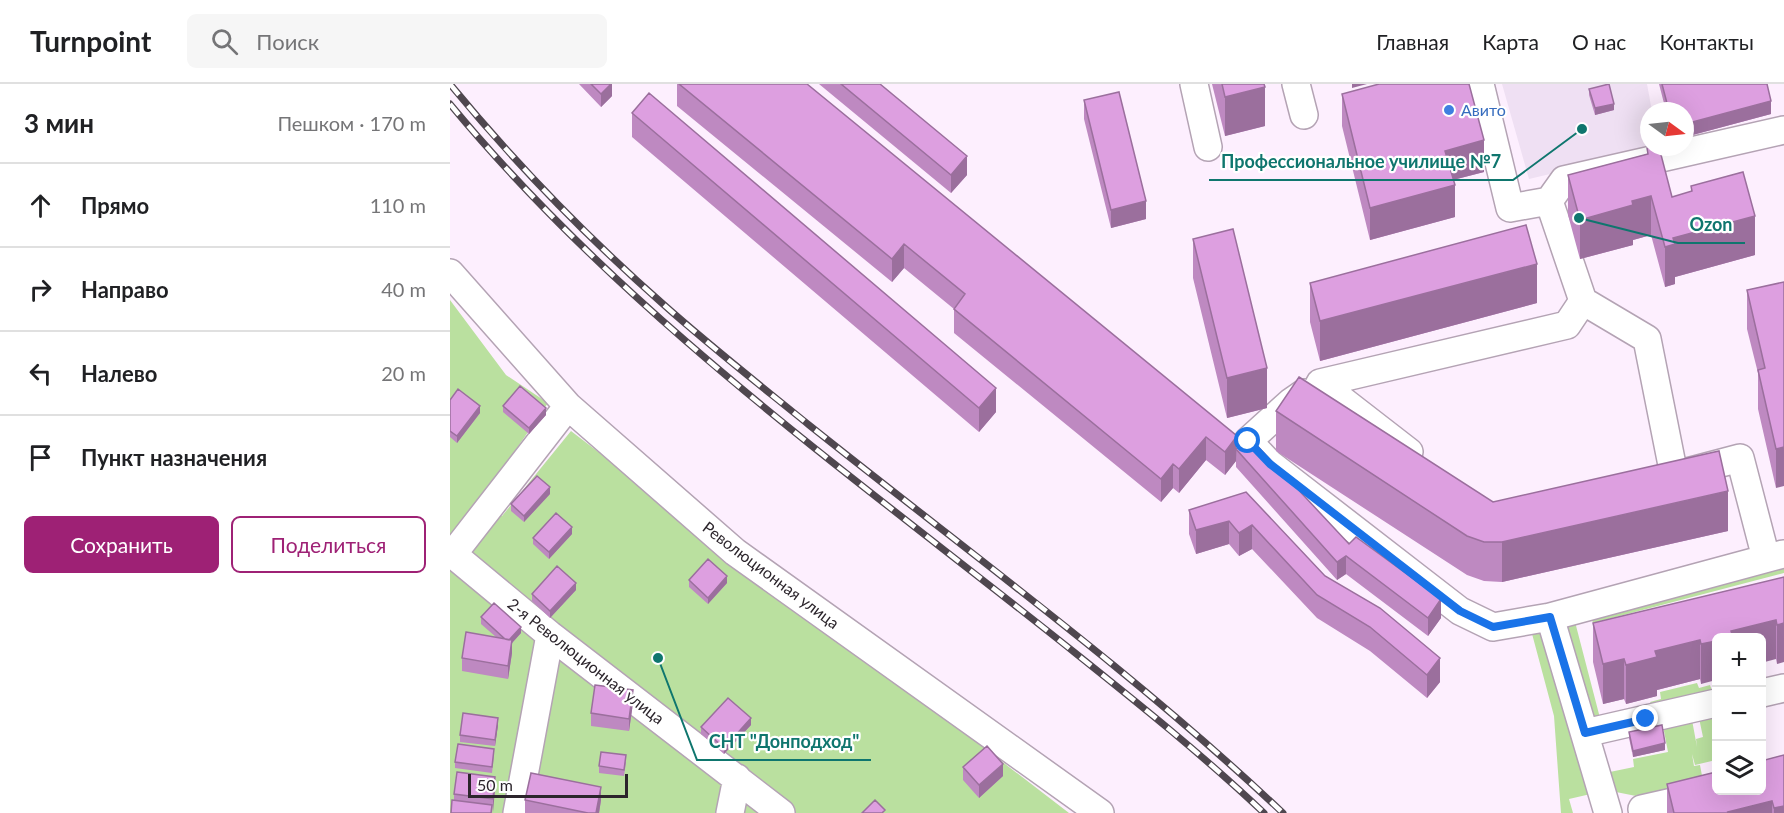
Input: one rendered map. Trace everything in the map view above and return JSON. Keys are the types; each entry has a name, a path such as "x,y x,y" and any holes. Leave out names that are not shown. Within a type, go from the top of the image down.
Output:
{"street":[{"path":"1194,84 1208,147"},
{"path":"1296,84 1304,115"},
{"path":"1480,84 1510,208 1549,201 1564,180 1784,130"},
{"path":"1549,201 1583,301 1647,339 1663,478 1740,458 1775,556 1550,617 1493,627 1460,611 1270,464 1248,441 1291,402 1320,383 1567,325 1583,301"},
{"name":"Революционная улица","path":"450,273 568,406 735,552 1100,813"},
{"path":"1320,383 1424,464"},
{"path":"451,553 568,406"},
{"name":"2-я Революционная улица","path":"451,553 550,635 781,813"},
{"path":"1550,617 1608,813"},
{"path":"517,813 550,635"},
{"path":"1766,692 1784,688"},
{"path":"1585,733 1712,704"},
{"path":"730,813 737,778"},
{"path":"1637,812 1712,793"}],"shaded area":[{"path":"1502,84 1647,84 1650,102 1640,102 1640,153 1529,179"}],"green space":[{"path":"450,300 506,375 548,403 479,503 502,516 571,431 1069,813 450,813"},
{"path":"1784,563 1784,573 1593,623 1590,613"},
{"path":"1574,618 1600,718 1592,719 1567,629 1569,620"},
{"path":"1531,630 1548,633 1595,793 1569,799 1573,813 1561,813 1554,716"},
{"path":"1697,683 1699,688 1710,685 1712,691 1652,705 1650,702 1661,699 1660,692"},
{"path":"1712,715 1712,761 1695,765 1692,754 1694,766 1700,765 1703,781 1636,796 1611,791 1605,773 1634,767 1633,759 1668,752 1663,726 1692,720 1697,747 1696,739 1703,737 1699,718"}],"building":[{"path":"591,84 611,84 601,94"},
{"path":"679,84 807,84 1237,436 1225,452 1206,437 1179,469 1173,464 1161,479 954,309 965,294 904,244 892,259"},
{"path":"841,84 880,84 967,156 951,175"},
{"path":"1222,84 1264,84 1265,87 1225,97"},
{"path":"1379,84 1469,84 1484,140 1445,151 1455,185 1370,208 1342,94"},
{"path":"1609,84 1614,104 1595,108 1589,89"},
{"path":"1662,84 1767,84 1771,101 1694,122 1694,102 1667,102"},
{"path":"1119,92 1146,201 1111,210 1084,100"},
{"path":"649,93 996,388 979,408 632,113"},
{"path":"1640,156 1661,156 1672,197 1692,191 1691,186 1743,172 1755,216 1673,238 1675,244 1665,247 1651,196 1632,201 1633,205 1580,220 1568,175"},
{"path":"1526,225 1537,264 1320,321 1310,283"},
{"path":"1233,229 1267,368 1227,378 1193,239"},
{"path":"1784,282 1784,447 1776,449 1758,370 1765,368 1747,290"},
{"path":"1299,377 1493,502 1719,451 1728,491 1502,542 1484,542 1467,536 1276,411"},
{"path":"520,386 546,408 529,428 503,406"},
{"path":"458,389 480,406 457,436 450,431 450,400"},
{"path":"1250,438 1349,544 1356,537 1441,599 1428,618 1346,556 1337,562 1236,449"},
{"path":"537,476 550,487 524,516 511,504"},
{"path":"1246,492 1325,576 1380,608 1440,658 1427,675 1370,627 1317,595 1252,525 1239,533 1229,521 1196,530 1189,510"},
{"path":"556,513 572,527 549,552 533,538"},
{"path":"708,559 727,576 708,598 689,580"},
{"path":"557,566 576,583 550,611 532,594"},
{"path":"1784,577 1784,623 1777,625 1776,620 1731,631 1732,633 1712,633 1712,642 1701,644 1700,640 1655,651 1657,657 1626,665 1624,659 1603,664 1593,623"},
{"path":"494,603 521,627 509,640 481,617"},
{"path":"466,632 512,640 508,666 462,658"},
{"path":"595,685 633,690 629,719 591,713"},
{"path":"728,698 751,718 724,748 701,727"},
{"path":"463,713 498,718 495,740 460,735"},
{"path":"1662,725 1665,743 1633,751 1629,732"},
{"path":"458,744 494,749 492,767 455,762"},
{"path":"987,746 1003,764 979,785 963,767"},
{"path":"601,752 626,755 624,770 599,766"},
{"path":"1784,755 1784,806 1774,808 1772,801 1729,813 1674,813 1667,784 1712,773 1712,795 1766,795 1766,760"},
{"path":"457,772 495,777 493,799 454,794"},
{"path":"531,773 601,787 596,813 525,800"},
{"path":"452,800 492,805 491,813 451,813"},
{"path":"875,800 885,810 882,813 862,813"}],"railway":[{"path":"450,84 552,198 635,279 681,320 809,425 1110,663 1227,762 1283,813"},
{"path":"450,104 519,182 668,326 828,459 1147,711 1264,813"}],"place":[{"name":"Авито","path":"1449,110"},
{"name":"Профессиональное училище №7","path":"1582,129"},
{"name":"Ozon","path":"1579,218"},
{"name":"СНТ \"Донподход\"","path":"658,658"}],"route":[{"path":"1248,441 1270,464 1460,611 1493,627 1550,617 1585,733 1646,719"}]}
